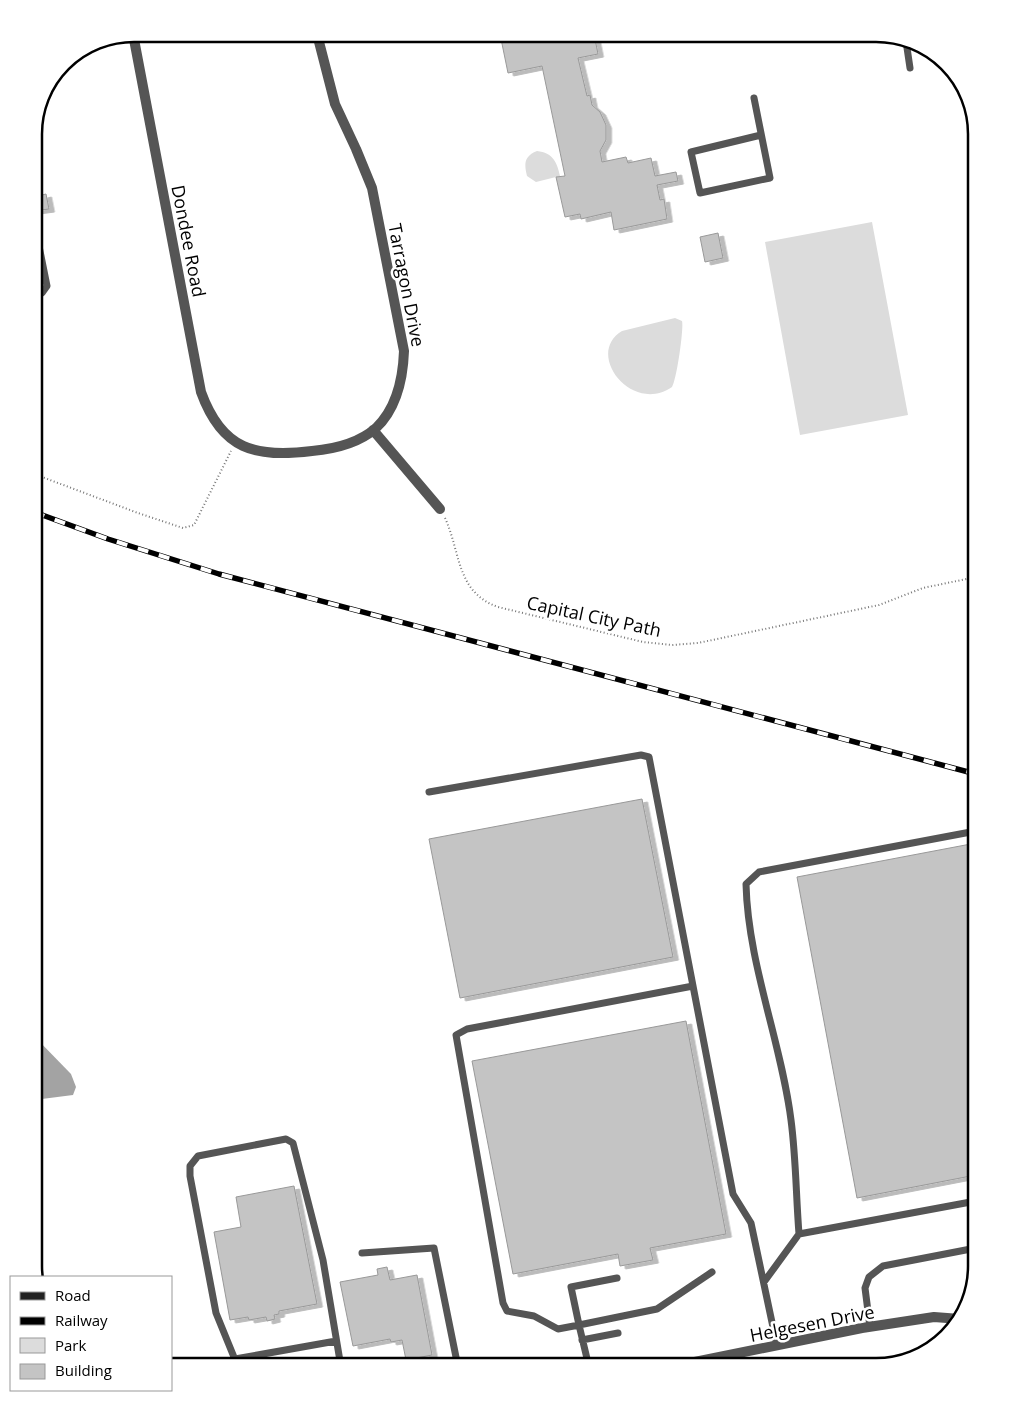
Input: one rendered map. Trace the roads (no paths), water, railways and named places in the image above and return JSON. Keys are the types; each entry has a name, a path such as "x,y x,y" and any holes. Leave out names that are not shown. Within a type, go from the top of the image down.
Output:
{"street":[{"name":"Dondee Road","path":"135,42 201,392 208,413 221,429 236,442"},
{"name":"Tarragon Drive","path":"236,442 254,452 281,455 338,446 363,437 383,420 398,392 403,375 404,351 372,188 335,104 319,42"},
{"path":"373,430 440,509"},
{"name":"Helgesen Drive","path":"716,1358 870,1327 934,1317 951,1318"}],"lane":[{"path":"907,48 910,68"},
{"path":"754,98 762,135 770,178 700,193 691,152 762,135"},
{"path":"43,265 47,286 43,292"},
{"path":"429,792 641,755 649,757 733,1194 751,1223 777,1346"},
{"path":"764,1282 799,1234 791,1119 758,970 746,900 746,884 758,872 968,833"},
{"path":"693,986 467,1029 456,1035 503,1303 507,1311 534,1316 558,1329 657,1309 712,1272"},
{"path":"235,1358 216,1313 190,1176 190,1166 198,1156 286,1139 293,1142 312,1213 334,1316 339,1358"},
{"path":"799,1234 968,1202"},
{"path":"362,1253 434,1248 456,1358"},
{"path":"870,1327 865,1288 869,1276 883,1266 968,1250"},
{"path":"586,1358 571,1287 617,1278"},
{"path":"582,1340 618,1333"},
{"path":"241,1358 336,1341"}],"railway":[{"path":"43,515 108,539 219,574 968,772"}]}
